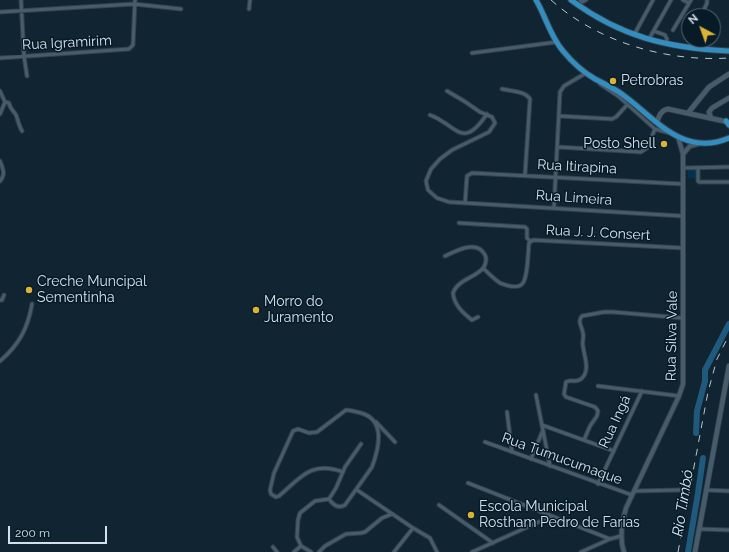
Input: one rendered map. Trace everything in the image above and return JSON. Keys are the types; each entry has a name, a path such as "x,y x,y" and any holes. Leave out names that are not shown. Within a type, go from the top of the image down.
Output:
{"main road":[{"path":"536,0 556,42 564,53 586,73 620,93 672,134 678,137 698,144 716,142 729,137"},
{"path":"571,0 604,21 634,35 649,40 694,49 729,51"},
{"path":"688,113 709,87 729,74"},
{"path":"711,118 709,112 712,108 729,98"},
{"path":"657,122 660,113 665,109 728,122"},
{"path":"695,552 729,368"}],"street":[{"path":"21,0 24,56 27,76"},
{"path":"249,9 250,0"},
{"path":"580,0 582,2 586,0"},
{"path":"634,35 653,0"},
{"path":"649,40 671,0"},
{"path":"673,30 690,1 683,0"},
{"path":"0,12 134,2 181,9"},
{"name":"Rua Igramirim","path":"0,58 129,49 133,45 134,2"},
{"path":"654,32 665,35 667,39 666,44"},
{"path":"472,53 556,42"},
{"path":"554,207 561,88 586,73"},
{"path":"594,78 655,129 672,134"},
{"path":"502,89 524,93 530,99 525,175"},
{"path":"0,91 5,102 10,104 10,108 14,112 22,131"},
{"path":"430,115 453,130 461,133 475,129 486,114 480,112 447,91"},
{"path":"0,114 5,102"},
{"path":"559,116 612,119 616,117 627,105"},
{"name":"Rua Limeira","path":"486,114 492,117 495,121 494,126 489,132 452,150 431,170 426,181 426,185 428,190 436,198 449,202 554,207 682,216"},
{"path":"558,147 641,152 648,146 655,129"},
{"name":"Rua Silva Vale","path":"624,552 621,536 623,516 679,396 684,380 682,216 683,154 678,137"},
{"path":"683,154 690,146 698,144"},
{"path":"0,161 4,172 0,181"},
{"path":"683,168 729,167"},
{"path":"698,168 699,182 729,182"},
{"name":"Rua Itirapina","path":"465,203 467,178 470,173 683,184"},
{"path":"459,223 525,227 527,229 527,238 530,242"},
{"name":"Rua J. J. Consert","path":"483,268 500,283 518,287 523,283 530,242 533,240 683,248"},
{"path":"445,256 465,247 477,248 485,256 486,263 483,268 456,287 453,293 455,303 464,313 472,320 478,317"},
{"path":"0,300 2,300 4,295"},
{"path":"0,361 19,340 24,332 30,317 32,304"},
{"path":"584,440 590,426 599,413 594,407 566,397 564,394 566,382 569,380 578,380 583,377 586,371 586,356 583,344 583,335 579,322 582,316 613,312 683,318"},
{"path":"598,386 679,396"},
{"name":"Rua Ingá","path":"598,484 642,391"},
{"path":"536,395 550,466"},
{"path":"342,472 331,468 312,470 296,479 279,496 274,496 270,490 274,473 291,435 296,429 312,433 317,432 343,412 349,410 368,415 376,421 395,442"},
{"path":"507,412 512,452"},
{"path":"329,499 336,506 342,506 348,502 372,467 375,460 379,438 376,421"},
{"path":"542,428 584,440 614,451"},
{"path":"531,459 542,428"},
{"name":"Rua Tumucumaque","path":"485,442 632,495"},
{"path":"311,552 301,546 297,537 298,516 316,501 329,499 339,483 342,472 361,444"},
{"path":"468,483 610,539"},
{"path":"356,490 430,538 437,552"},
{"path":"634,491 680,490"},
{"path":"706,490 729,491"},
{"path":"439,505 493,543"},
{"path":"319,552 325,546 346,534 361,534 365,532 382,518 392,514"},
{"path":"472,552 552,516"},
{"path":"394,552 413,528"},
{"path":"699,529 729,530"},
{"path":"581,552 610,539 621,536"},
{"path":"294,552 301,546"},
{"path":"273,547 277,552"}],"shaded area":[{"path":"688,169 696,169 695,178 688,178"}],"waterway":[{"name":"Rio Timbó","path":"696,433 697,411 705,381 705,370 729,324"},
{"name":"Rio Timbó","path":"688,552 703,458"}],"railway":[{"path":"551,0 570,15 590,27 611,38 634,46 681,57 729,58"},
{"path":"678,552 708,392 717,359 729,335"}],"place":[{"name":"Petrobras","path":"613,81"},
{"name":"Posto Shell","path":"664,144"},
{"name":"Creche Muncipal Sementinha","path":"29,290"},
{"name":"Morro do Juramento","path":"256,310"},
{"name":"Escola Municipal Rostham Pedro de Farias","path":"471,515"}]}
